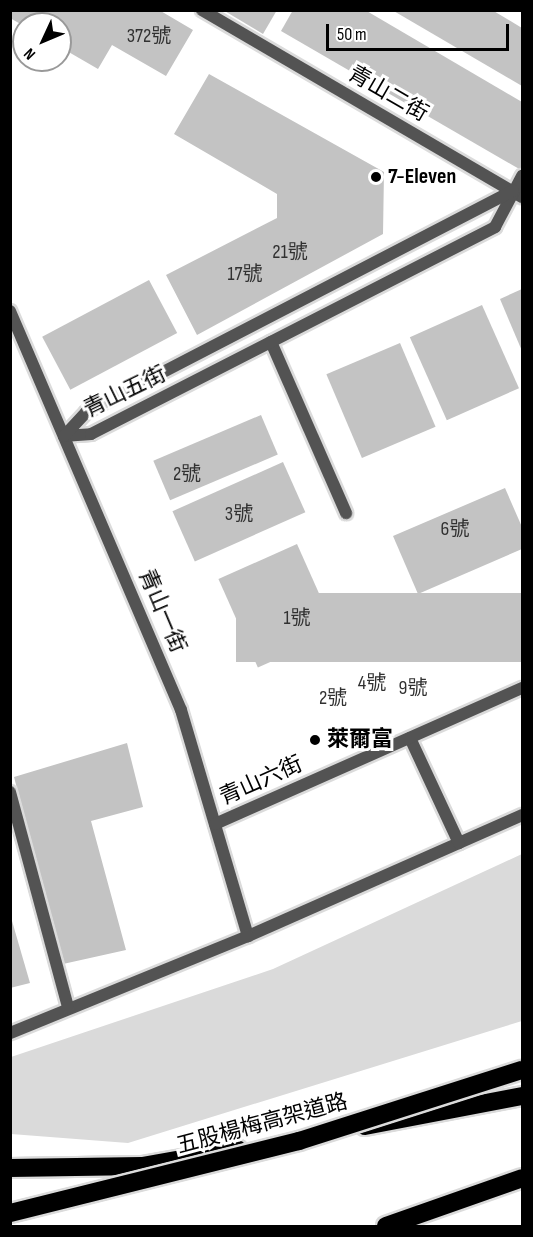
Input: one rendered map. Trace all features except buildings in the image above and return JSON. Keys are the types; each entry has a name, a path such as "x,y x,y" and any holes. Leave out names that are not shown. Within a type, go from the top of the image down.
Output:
{"highway":[{"name":"五股楊梅高架道路","path":"10,1213 299,1141 522,1070"},
{"path":"10,1168 142,1166 522,1096"},
{"path":"386,1227 522,1178"}],"street":[{"name":"青山二街","path":"202,10 518,194"},
{"name":"青山五街","path":"64,436 92,434 495,227 518,194 522,176"},
{"name":"青山五街","path":"64,436 86,412 518,194"},
{"name":"青山一街","path":"10,311 182,710 248,936"},
{"path":"271,342 346,513"},
{"name":"青山六街","path":"215,824 522,688"},
{"path":"410,738 459,843"},
{"path":"10,792 68,1006"},
{"path":"10,1033 68,1006 248,936 522,815"}],"shaded area":[{"path":"522,854 522,1021 128,1143 11,1134 11,1057 273,969"}],"place":[{"name":"7-Eleven","path":"376,177"},
{"name":"萊爾富","path":"315,740"}]}
